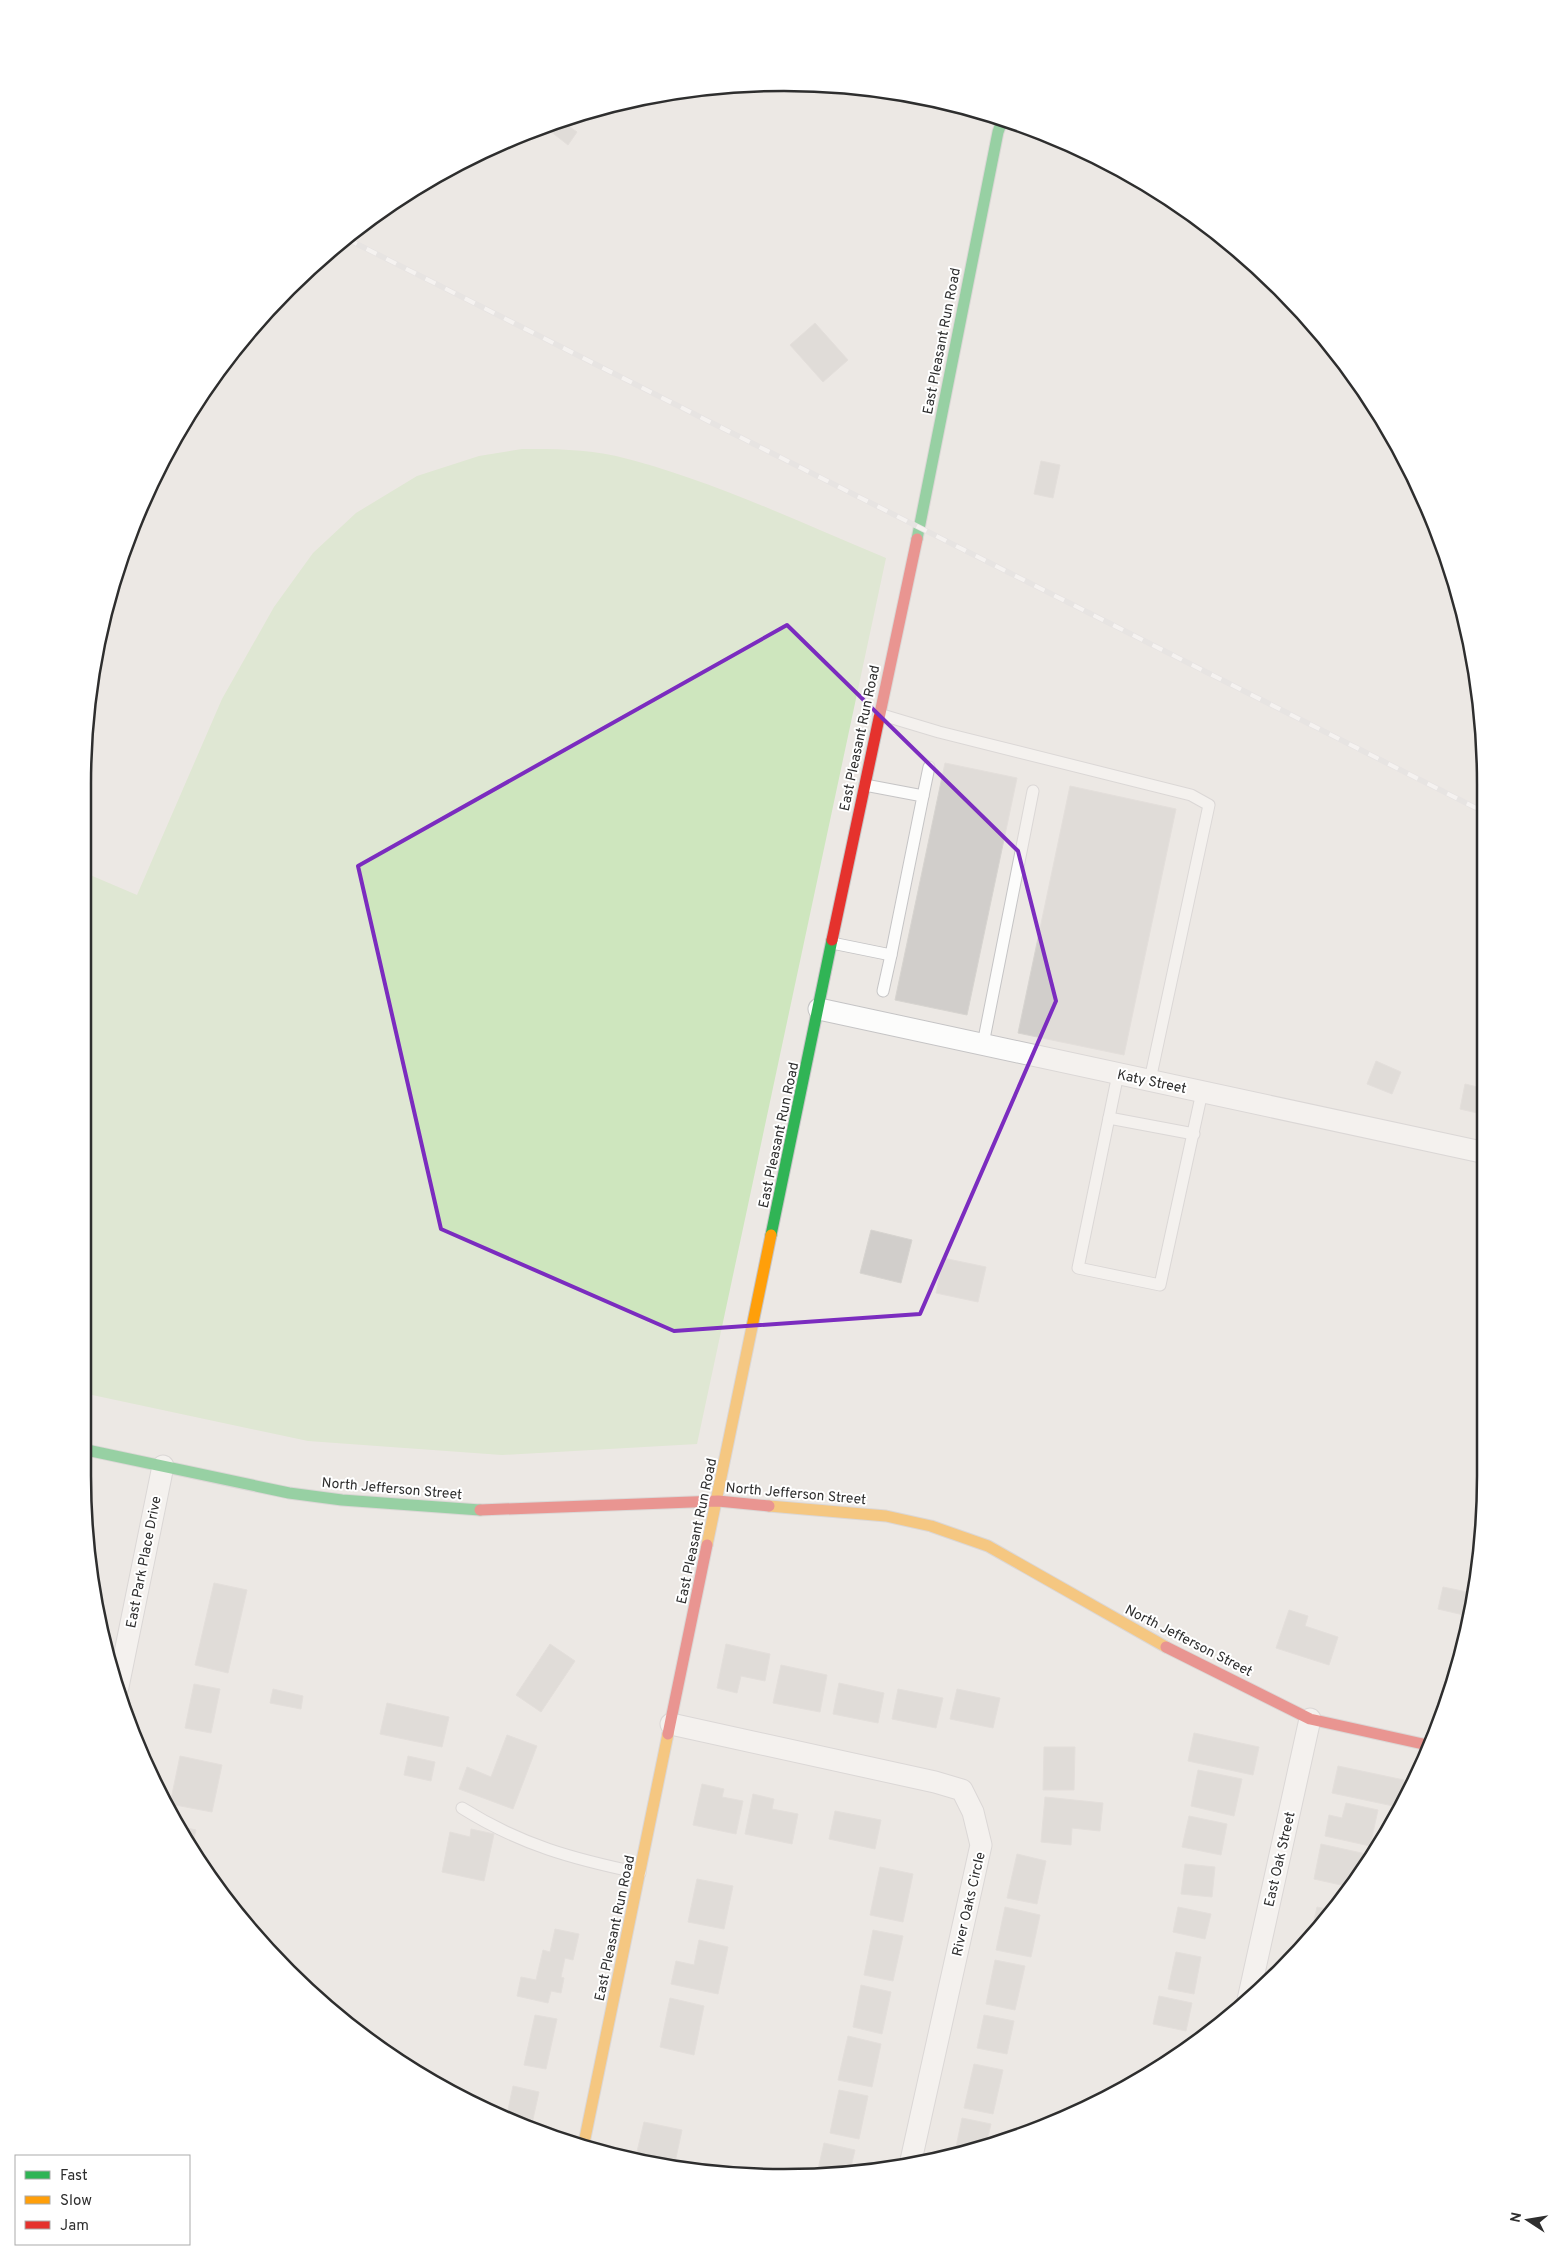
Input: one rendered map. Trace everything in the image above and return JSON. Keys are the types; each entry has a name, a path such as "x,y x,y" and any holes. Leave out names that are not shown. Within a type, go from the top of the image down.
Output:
{"main road":[{"name":"East Pleasant Run Road","path":"998,125 998,132"},
{"name":"East Pleasant Run Road","path":"585,2139 718,1501 864,785 922,518 1000,126"},
{"name":"North Jefferson Street","path":"91,1451 289,1493 424,1507 474,1510 718,1501 886,1516 931,1526 988,1546 1139,1634 1310,1719 1423,1744"}],"street":[{"name":"Katy Street","path":"818,1009 1477,1151"},
{"name":"East Park Place Drive","path":"121,1674 163,1466"},
{"name":"East Oak Street","path":"1251,1988 1310,1719"},
{"name":"River Oaks Circle","path":"671,1724 935,1782 962,1790 973,1812 981,1845 912,2156"}],"lane":[{"path":"879,714 939,732 1191,794 1209,805 1150,1080"},
{"path":"883,991 928,766"},
{"path":"864,785 923,796"},
{"path":"983,1044 1033,791"},
{"path":"832,943 890,955"},
{"path":"1118,1074 1078,1268 1160,1286 1202,1092"},
{"path":"1109,1118 1194,1134"},
{"path":"462,1808 481,1820 532,1844 586,1861 640,1873"}],"highlighted area":[{"path":"787,625 1018,851 1056,1001 920,1314 674,1331 441,1229 358,866"}],"green space":[{"path":"522,449 557,449 616,456 650,465 718,488 886,558 697,1444 502,1455 308,1441 91,1395 91,875 137,895 222,699 274,607 313,553 356,513 417,476 479,456"}],"building":[{"path":"568,126 577,132 568,145 551,132"},
{"path":"815,323 848,360 823,382 790,345"},
{"path":"1041,461 1060,465 1053,498 1034,494"},
{"path":"945,763 1017,778 967,1015 895,1000"},
{"path":"1070,786 1176,809 1124,1055 1018,1033"},
{"path":"1376,1061 1401,1072 1392,1094 1367,1084"},
{"path":"1465,1084 1477,1087 1477,1113 1460,1109"},
{"path":"871,1230 912,1240 901,1283 860,1273"},
{"path":"943,1258 986,1267 978,1302 936,1293"},
{"path":"214,1583 247,1590 228,1673 195,1665"},
{"path":"1443,1587 1466,1592 1462,1615 1438,1609"},
{"path":"1289,1610 1308,1616 1305,1626 1338,1637 1329,1665 1276,1648"},
{"path":"550,1644 575,1661 541,1712 516,1695"},
{"path":"726,1644 770,1654 765,1681 741,1676 737,1693 717,1688"},
{"path":"781,1665 827,1675 820,1712 773,1703"},
{"path":"839,1683 884,1693 878,1723 833,1714"},
{"path":"194,1684 220,1689 211,1733 185,1728"},
{"path":"273,1689 303,1696 301,1709 270,1703"},
{"path":"898,1689 943,1698 936,1728 892,1719"},
{"path":"957,1689 1000,1698 993,1728 950,1719"},
{"path":"387,1703 449,1717 442,1747 380,1734"},
{"path":"1194,1733 1259,1747 1253,1775 1188,1761"},
{"path":"507,1735 537,1746 513,1809 459,1789 467,1767 491,1777"},
{"path":"1044,1747 1075,1747 1074,1790 1043,1790"},
{"path":"180,1756 222,1765 212,1812 175,1805 171,1798"},
{"path":"408,1756 435,1762 431,1781 404,1775"},
{"path":"1338,1766 1404,1780 1392,1806 1332,1793"},
{"path":"1198,1770 1242,1779 1234,1816 1191,1806"},
{"path":"702,1784 724,1789 722,1797 743,1801 736,1834 693,1825"},
{"path":"753,1794 774,1799 772,1809 798,1814 792,1844 745,1834"},
{"path":"1045,1797 1103,1803 1100,1831 1072,1828 1071,1845 1041,1842"},
{"path":"1346,1803 1378,1810 1369,1846 1325,1836 1329,1815 1342,1818"},
{"path":"835,1811 881,1820 875,1849 829,1839"},
{"path":"1189,1816 1227,1824 1221,1855 1182,1847"},
{"path":"188,1828 196,1830 194,1838"},
{"path":"471,1829 494,1834 484,1881 442,1872 450,1832 470,1837"},
{"path":"1321,1844 1365,1854 1343,1885 1314,1879"},
{"path":"1017,1854 1046,1861 1037,1904 1007,1898"},
{"path":"1185,1864 1215,1867 1212,1897 1181,1894"},
{"path":"880,1867 913,1874 903,1922 870,1915"},
{"path":"697,1879 733,1886 724,1929 688,1922"},
{"path":"1005,1907 1040,1915 1031,1957 996,1950"},
{"path":"1178,1907 1211,1914 1205,1939 1173,1932"},
{"path":"1317,1907 1325,1909 1314,1923"},
{"path":"555,1929 579,1934 573,1960 565,1958 561,1977 564,1978 561,1993 551,1991 548,2003 517,1996 521,1977 536,1980 543,1950 550,1952"},
{"path":"873,1930 903,1936 893,1981 864,1975"},
{"path":"699,1940 728,1947 718,1994 671,1984 676,1961 694,1965"},
{"path":"1176,1952 1201,1957 1194,1994 1168,1989"},
{"path":"995,1960 1025,1966 1015,2010 986,2004"},
{"path":"861,1985 891,1992 882,2034 853,2027"},
{"path":"1159,1996 1192,2003 1186,2031 1153,2024"},
{"path":"670,1998 704,2006 694,2055 660,2047"},
{"path":"535,2015 557,2019 546,2069 524,2065"},
{"path":"984,2015 1014,2021 1007,2054 977,2048"},
{"path":"848,2036 881,2044 872,2087 838,2080"},
{"path":"974,2064 1003,2070 993,2114 964,2108"},
{"path":"513,2086 539,2092 533,2121 508,2111"},
{"path":"839,2090 868,2096 859,2139 830,2133"},
{"path":"962,2118 991,2124 988,2138 956,2147"},
{"path":"644,2122 682,2130 676,2160 637,2152"},
{"path":"824,2143 855,2150 851,2165 818,2167"}],"railway":[{"path":"353,242 1477,808"}],"traffic: fast":[{"path":"917,539 1000,126"},
{"path":"771,1235 832,940"},
{"path":"91,1451 289,1493 342,1500 480,1510"}],"traffic: slow":[{"path":"707,1545 771,1235"},
{"path":"769,1506 886,1516 931,1526 988,1546 1166,1647"},
{"path":"585,2139 668,1734"}],"traffic: jam":[{"path":"832,940 917,539"},
{"path":"480,1510 718,1501 769,1506"},
{"path":"668,1734 707,1545"},
{"path":"1166,1647 1310,1719 1423,1744"}]}
